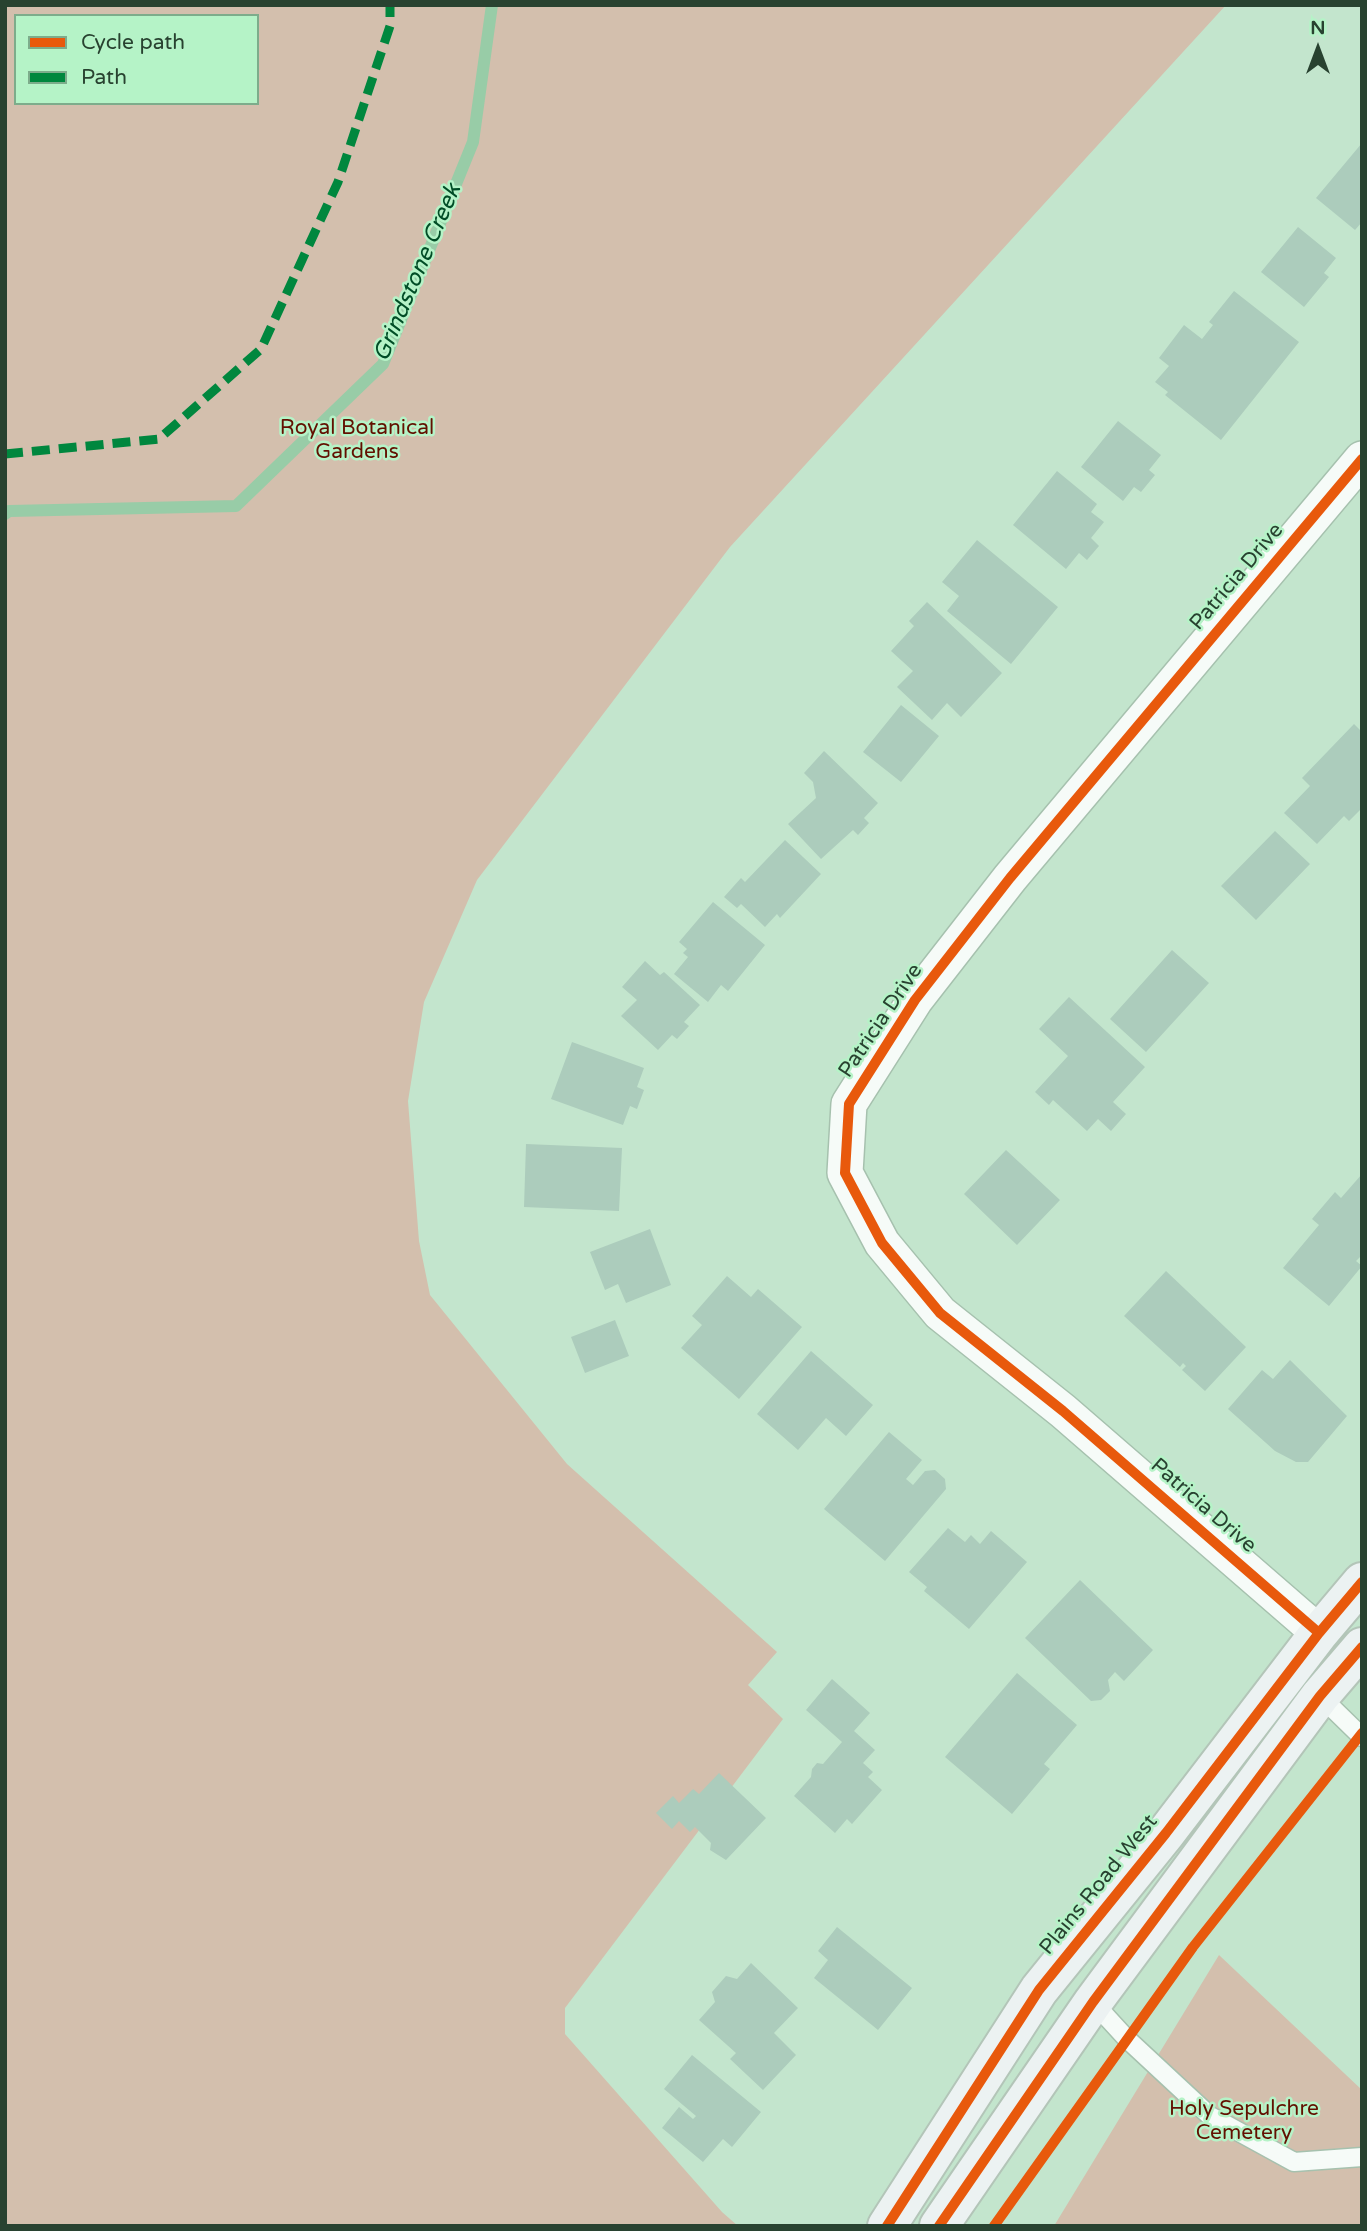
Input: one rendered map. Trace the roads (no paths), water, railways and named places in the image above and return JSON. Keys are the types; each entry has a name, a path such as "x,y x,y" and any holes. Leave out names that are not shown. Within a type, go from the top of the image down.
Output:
{"main road":[{"name":"Plains Road West","path":"887,2226 1039,1990 1166,1833 1319,1633 1362,1582"},
{"path":"939,2226 1093,2002 1320,1696 1362,1647"}],"street":[{"name":"Patricia Drive","path":"1319,1633 1063,1411 940,1313 882,1243 845,1173 849,1104 915,1000 1010,878 1362,459"}],"lane":[{"path":"1320,1696 1362,1737"},
{"path":"1093,2002 1126,2038 1210,2116 1294,2162 1362,2157"}],"waterway":[{"name":"Grindstone Creek","path":"5,514 9,511 236,506 383,364 473,142 492,5"}],"park label":[{"name":"Royal Botanical Gardens","path":"357,440"},
{"name":"Holy Sepulchre Cemetery","path":"1244,2121"}]}
